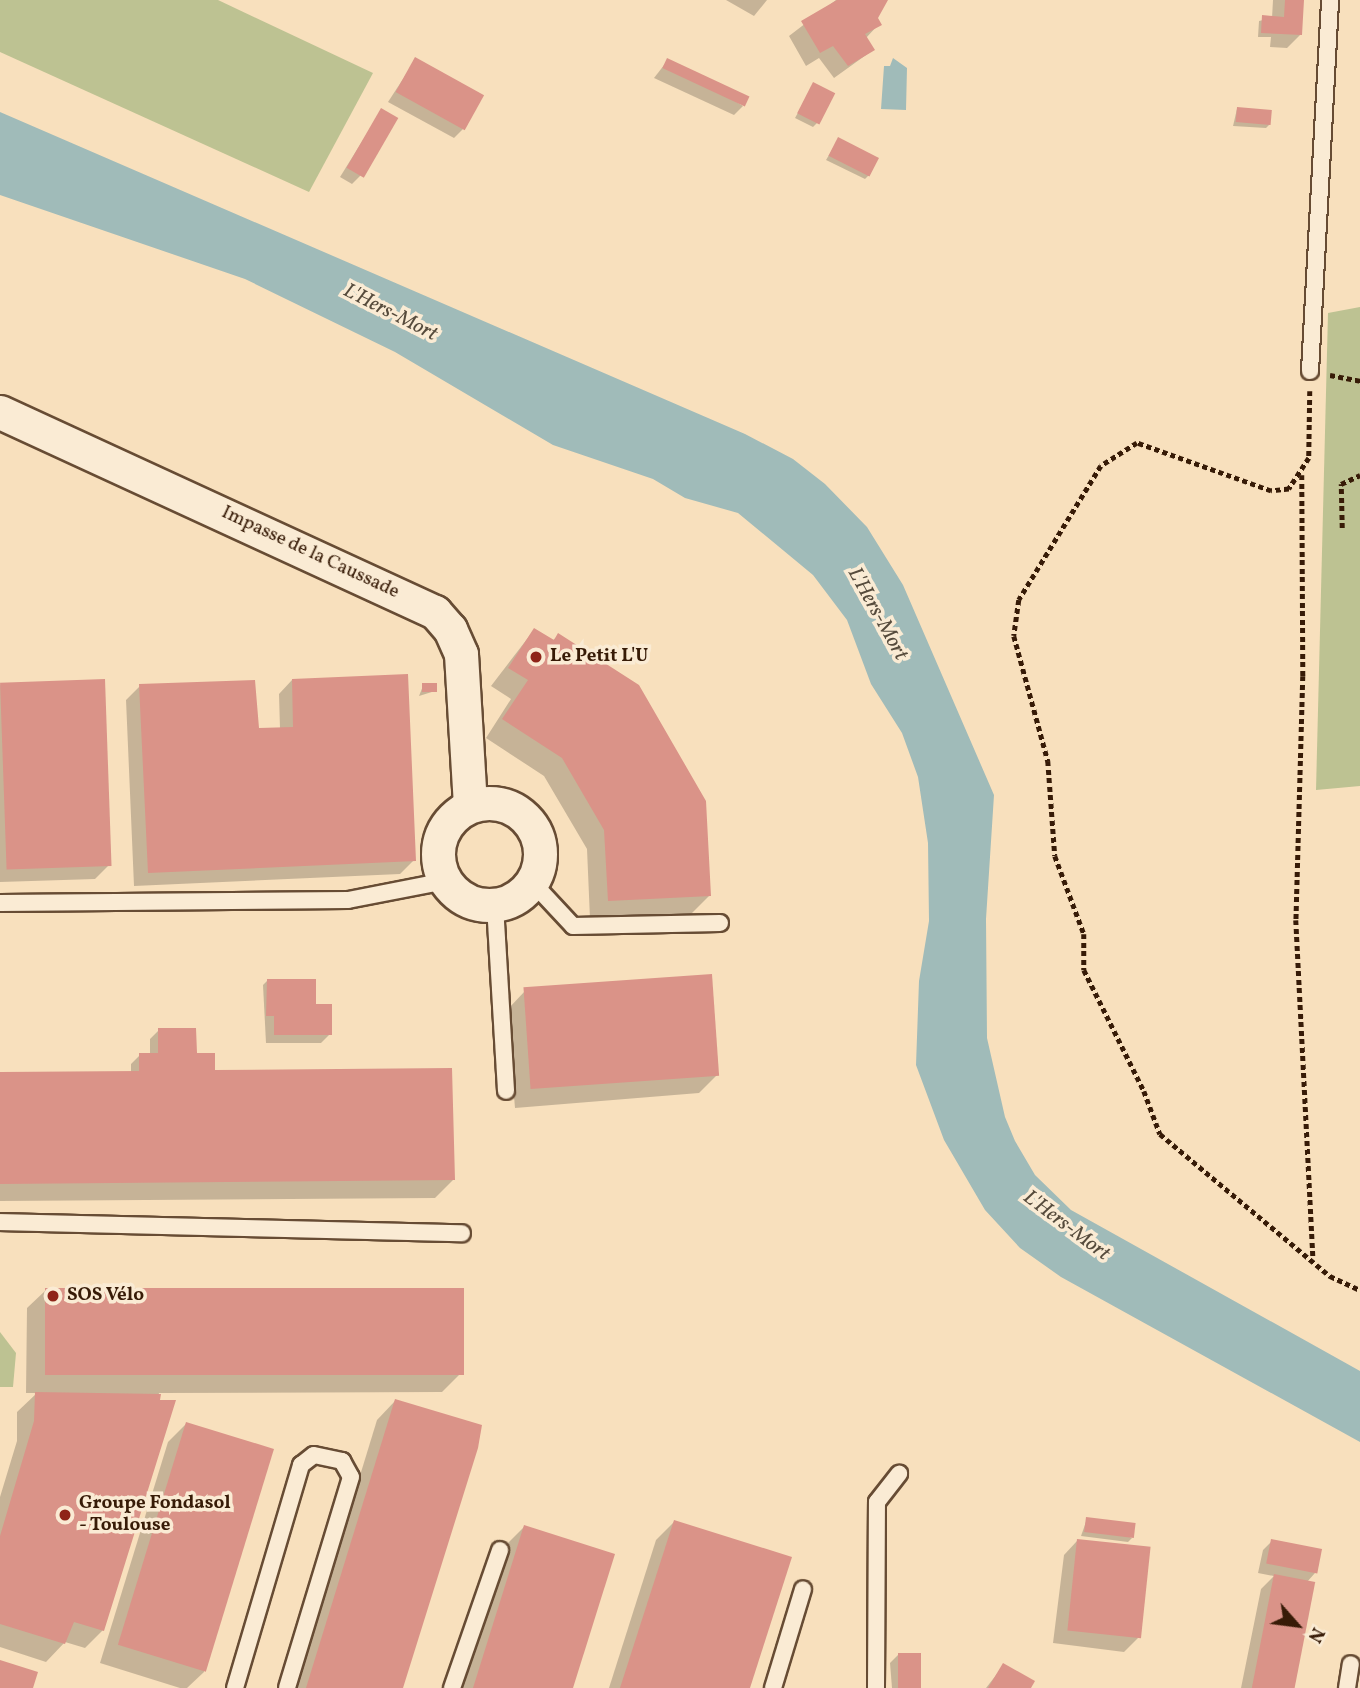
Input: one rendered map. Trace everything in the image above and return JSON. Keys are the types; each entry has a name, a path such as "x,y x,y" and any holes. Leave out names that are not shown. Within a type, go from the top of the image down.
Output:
{"street":[{"name":"Impasse de la Caussade","path":"0,412 435,612 450,629 461,654 470,806"},
{"path":"492,803 515,809 531,825 540,853 532,882 517,897 495,905 475,903 446,881 439,864 439,841 455,816 470,806 492,803"}],"lane":[{"path":"1310,371 1330,0"},
{"path":"0,902 348,900 446,881"},
{"path":"532,882 573,926 720,923"},
{"path":"495,905 506,1091"},
{"path":"0,1222 462,1233"},
{"path":"235,1688 301,1465 314,1455 342,1461 351,1477 287,1688"},
{"path":"876,1688 877,1502 899,1474"},
{"path":"452,1688 500,1550"},
{"path":"773,1688 803,1589"},
{"path":"1347,1688 1351,1664"}],"path":[{"path":"1310,371 1309,458 1302,474 1289,489 1271,491 1137,443 1101,466 1019,600 1014,636 1048,761 1055,856 1084,934 1084,970 1144,1091 1160,1134 1313,1261 1360,1290"},
{"path":"1302,474 1303,676 1296,920 1313,1261"},
{"path":"1342,528 1342,484 1360,475"}],"green space":[{"path":"0,0 218,0 373,73 309,192 0,52"},
{"path":"1360,307 1360,786 1316,790 1328,313"},
{"path":"0,1332 16,1353 13,1387 0,1387"}],"water":[{"path":"893,58 907,68 906,110 881,109 884,66 890,66"},
{"name":"L'Hers-Mort","path":"0,112 745,434 793,459 825,484 867,527 903,585 994,795 986,919 987,1038 1005,1117 1015,1141 1035,1175 1071,1210 1360,1371 1360,1442 1061,1277 1020,1248 985,1210 944,1140 916,1065 919,981 929,921 928,843 918,777 902,733 871,684 847,620 813,575 738,513 685,498 653,479 553,445 395,352 245,279 0,195"}],"building":[{"path":"837,0 888,0 878,18 882,25 865,34 875,50 848,66 833,46 820,53 801,21"},
{"path":"1285,0 1304,0 1302,35 1261,33 1262,15 1284,17"},
{"path":"415,57 484,95 465,130 396,92"},
{"path":"667,58 749,96 745,106 662,68"},
{"path":"813,82 835,93 819,125 797,113"},
{"path":"1237,107 1272,110 1271,125 1236,122"},
{"path":"381,108 398,118 364,178 346,168"},
{"path":"838,137 879,158 869,177 828,156"},
{"path":"534,628 554,640 558,633 639,685 706,801 711,896 608,901 604,830 562,758 502,719 528,680 508,668"},
{"path":"408,674 416,861 148,873 139,684 255,680 259,728 293,727 292,679"},
{"path":"105,679 112,866 7,870 0,683"},
{"path":"422,683 437,683 437,692 422,692"},
{"path":"712,974 719,1076 531,1089 523,987"},
{"path":"267,979 316,979 316,1004 332,1004 332,1035 274,1035 274,1016 266,1016"},
{"path":"158,1028 196,1028 197,1053 215,1053 215,1070 452,1068 455,1180 0,1184 0,1072 139,1071 139,1053 158,1053"},
{"path":"45,1288 464,1288 464,1375 45,1375"},
{"path":"35,1392 161,1394 160,1400 176,1400 104,1631 74,1622 65,1644 0,1624 0,1536 34,1421"},
{"path":"395,1399 482,1425 478,1448 403,1688 306,1688"},
{"path":"186,1422 274,1449 206,1672 118,1645"},
{"path":"1086,1517 1136,1523 1134,1538 1084,1532"},
{"path":"674,1520 792,1557 750,1688 620,1688"},
{"path":"524,1525 615,1554 573,1688 473,1688"},
{"path":"1077,1539 1151,1547 1141,1638 1067,1630"},
{"path":"1271,1539 1322,1549 1317,1573 1266,1564"},
{"path":"1274,1574 1315,1582 1295,1688 1252,1688"},
{"path":"898,1653 921,1653 921,1688 898,1688"},
{"path":"0,1660 38,1672 33,1688 0,1688"},
{"path":"1003,1663 1035,1681 1031,1688 988,1688"}],"place":[{"name":"Le Petit L'U","path":"536,657"},
{"name":"SOS Vélo","path":"53,1296"},
{"name":"Groupe Fondasol - Toulouse","path":"65,1515"}]}
